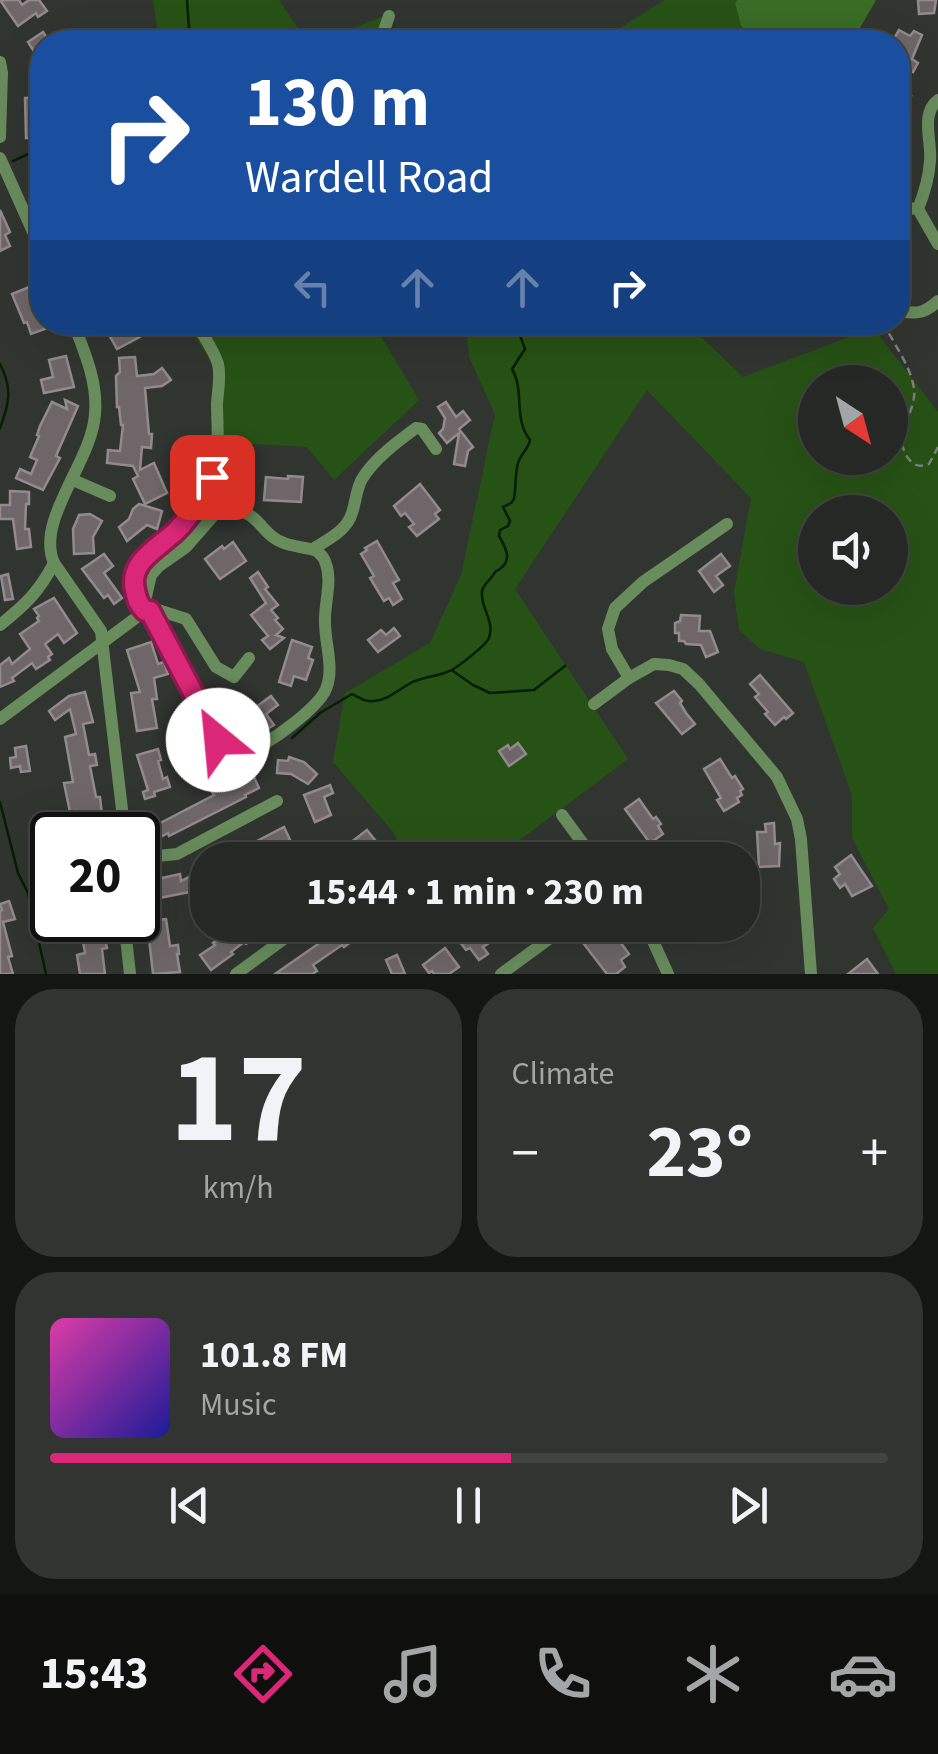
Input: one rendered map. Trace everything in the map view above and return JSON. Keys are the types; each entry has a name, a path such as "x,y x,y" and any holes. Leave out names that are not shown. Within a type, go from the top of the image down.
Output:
{"street":[{"path":"384,30 388,16"},
{"path":"0,62 0,137"},
{"path":"938,100 932,103 927,116 930,159 918,210 938,244"},
{"path":"0,158 30,225"},
{"path":"910,209 918,210"},
{"path":"910,313 929,310 938,301"},
{"path":"77,335 90,367 95,415 82,462 49,538 54,563 101,631 104,642 122,812"},
{"path":"147,611 139,605 133,573 150,552 179,528 212,477 220,381 218,362 203,335"},
{"path":"313,550 344,527 365,474 399,441 416,428 422,429 436,450"},
{"path":"73,480 110,496"},
{"path":"227,509 247,512 274,538 313,550 327,566 327,687 317,705 293,724 252,750 231,749 218,740 147,611 145,600 151,575 186,547 215,514 227,509"},
{"path":"629,678 612,649 608,629 615,608 643,582 727,524"},
{"path":"0,624 31,600 54,563"},
{"path":"0,719 147,611 158,610 186,619 216,667 234,677 249,658"},
{"path":"594,704 654,664 683,669 777,776 797,819 801,839 811,974"},
{"path":"160,856 176,854 277,800"},
{"path":"562,814 582,842"},
{"path":"126,942 130,974"},
{"path":"236,974 279,942"},
{"path":"501,974 545,942"},
{"path":"654,942 668,974"}],"path":[{"path":"890,335 915,394 902,446 914,465 921,466 929,464 938,447"}],"green space":[{"path":"153,0 279,0 299,30 157,30"},
{"path":"665,0 737,0 741,26 746,30 616,30"},
{"path":"876,0 859,30 746,30 735,3"},
{"path":"382,17 386,30 348,30"},
{"path":"194,335 380,335 419,400 334,480 307,447 254,444 217,480 224,381"},
{"path":"467,335 699,335 743,377 854,335 878,335 902,365 798,365 798,475 908,475 908,373 938,412 938,974 896,974 873,928 889,909 852,838 852,795 804,662 760,649 739,630 734,592 751,498 647,390 515,589 628,759 517,842 397,842 394,833 333,762 345,693 430,643 461,575 495,414 469,357"}],"building":[{"path":"0,0 19,0 22,5 39,0 47,11 38,17 36,13 18,26"},
{"path":"918,0 936,0 934,13 919,14"},
{"path":"914,31 922,35 912,59 918,63 913,72 910,36"},
{"path":"25,98 30,98 30,138 26,138"},
{"path":"0,210 10,232 5,235 10,246 0,251"},
{"path":"30,287 30,331 24,323 12,294"},
{"path":"109,335 143,335 117,349"},
{"path":"66,356 74,387 44,393 41,380 53,377 49,360"},
{"path":"135,357 137,376 154,374 162,368 171,380 162,386 145,388 152,434 151,448 142,447 140,470 154,463 167,493 145,504 133,479 138,476 133,466 107,463 108,450 120,451 123,425 117,407 119,358"},
{"path":"65,400 78,406 56,456 60,458 43,490 16,478 20,469 31,474 37,460 30,457 40,426 52,402 67,409"},
{"path":"446,402 456,417 463,411 470,420 459,429 473,447 468,451 465,466 454,464 459,433 447,443 439,433 445,418 438,407"},
{"path":"266,477 303,477 301,502 264,500"},
{"path":"420,484 440,510 435,514 439,519 417,536 409,527 414,524 394,506"},
{"path":"10,491 29,492 25,529 29,529 31,547 17,549 13,519 0,519 0,505 10,505"},
{"path":"139,504 162,511 157,529 147,525 127,541 119,527"},
{"path":"90,514 102,521 93,537 94,553 74,554 73,529 79,515"},
{"path":"377,541 399,580 393,583 402,599 393,605 389,598 384,601 361,554"},
{"path":"233,542 246,561 220,579 205,559"},
{"path":"104,554 113,566 104,573 122,598 114,604 108,595 104,598 82,569"},
{"path":"721,554 730,566 716,576 723,585 714,592 699,571"},
{"path":"258,572 278,605 271,610 283,629 276,635 284,638 270,649 262,640 268,636 251,615 266,603 250,578"},
{"path":"8,574 13,599 5,600 1,576"},
{"path":"54,598 77,633 64,643 58,634 45,644 52,654 50,660 36,669 32,663 12,678 14,681 0,687 0,665 9,658 12,664 30,649 20,634 39,621 34,609"},
{"path":"681,615 700,616 699,631 710,631 718,652 706,657 701,645 679,641 675,623"},
{"path":"394,628 400,636 378,652 368,640 381,630 386,635"},
{"path":"292,640 312,647 308,658 313,660 306,680 294,676 291,686 279,682"},
{"path":"151,642 158,664 164,662 168,674 154,678 157,699 152,699 157,728 137,731 131,693 140,692 127,650"},
{"path":"760,675 793,713 775,725 750,684"},
{"path":"674,691 695,724 682,734 656,703"},
{"path":"85,692 93,722 83,724 89,755 95,754 97,765 90,766 102,812 70,812 64,783 73,782 65,737 76,734 70,709 55,720 49,711 69,696"},
{"path":"271,696 278,705 266,714 274,725 253,738 249,732 241,738 236,732 243,727 238,720"},
{"path":"181,720 192,733 196,730 213,752 197,764 169,729"},
{"path":"518,743 526,754 509,766 499,751"},
{"path":"26,746 30,771 21,772 20,766 11,768 15,748"},
{"path":"158,749 163,779 167,777 170,787 145,799 143,792 148,790 137,755"},
{"path":"289,757 304,762 317,774 308,784 291,774 277,773 278,760 288,761"},
{"path":"720,759 743,789 737,798 739,802 724,811 704,769"},
{"path":"253,775 259,788 160,837 160,823 214,795 210,789 217,785 237,777 239,781"},
{"path":"330,785 333,793 324,797 331,815 315,822 304,795"},
{"path":"639,799 661,824 658,826 663,834 649,842 625,809"},
{"path":"774,823 775,844 780,843 779,866 760,867 757,832 766,832 765,824"},
{"path":"284,827 291,842 258,842"},
{"path":"367,830 377,842 351,842"},
{"path":"851,855 872,886 852,896 845,884 840,888 834,879 840,874 835,867"},
{"path":"180,874 181,881 190,876 190,892 160,898 160,878"},
{"path":"9,901 15,919 3,922 13,974 0,974 0,904"},
{"path":"166,919 170,946 178,945 180,972 153,974 149,942 160,942 160,920"},
{"path":"83,942 106,942 107,948 102,949 105,974 80,974 77,955 85,953"},
{"path":"244,942 211,970 200,955 213,943"},
{"path":"351,942 313,965 317,971 312,974 275,974 318,944"},
{"path":"460,942 490,942 483,947 488,954 479,960 470,948 466,950"},
{"path":"620,942 629,954 621,960 625,967 616,974 607,974 584,944"},
{"path":"445,948 459,967 449,974 429,973 423,965"},
{"path":"397,955 405,974 392,974 386,960"},
{"path":"867,959 878,974 848,974"}],"waterway":[{"path":"187,0 189,30"},
{"path":"13,161 30,153"},
{"path":"292,738 320,713 352,694 368,701 384,699 413,682 451,670 489,638 482,591 507,561 499,536 510,521 503,507 514,499 518,463 530,440 522,423 512,369 525,349 520,335"},
{"path":"0,364 8,396 0,428"},
{"path":"453,671 490,693 534,690 565,666"},
{"path":"0,802 18,873 28,893 46,974"}],"route":[{"path":"212,477 179,528 140,563 133,581 139,605 150,611 218,740"}]}
